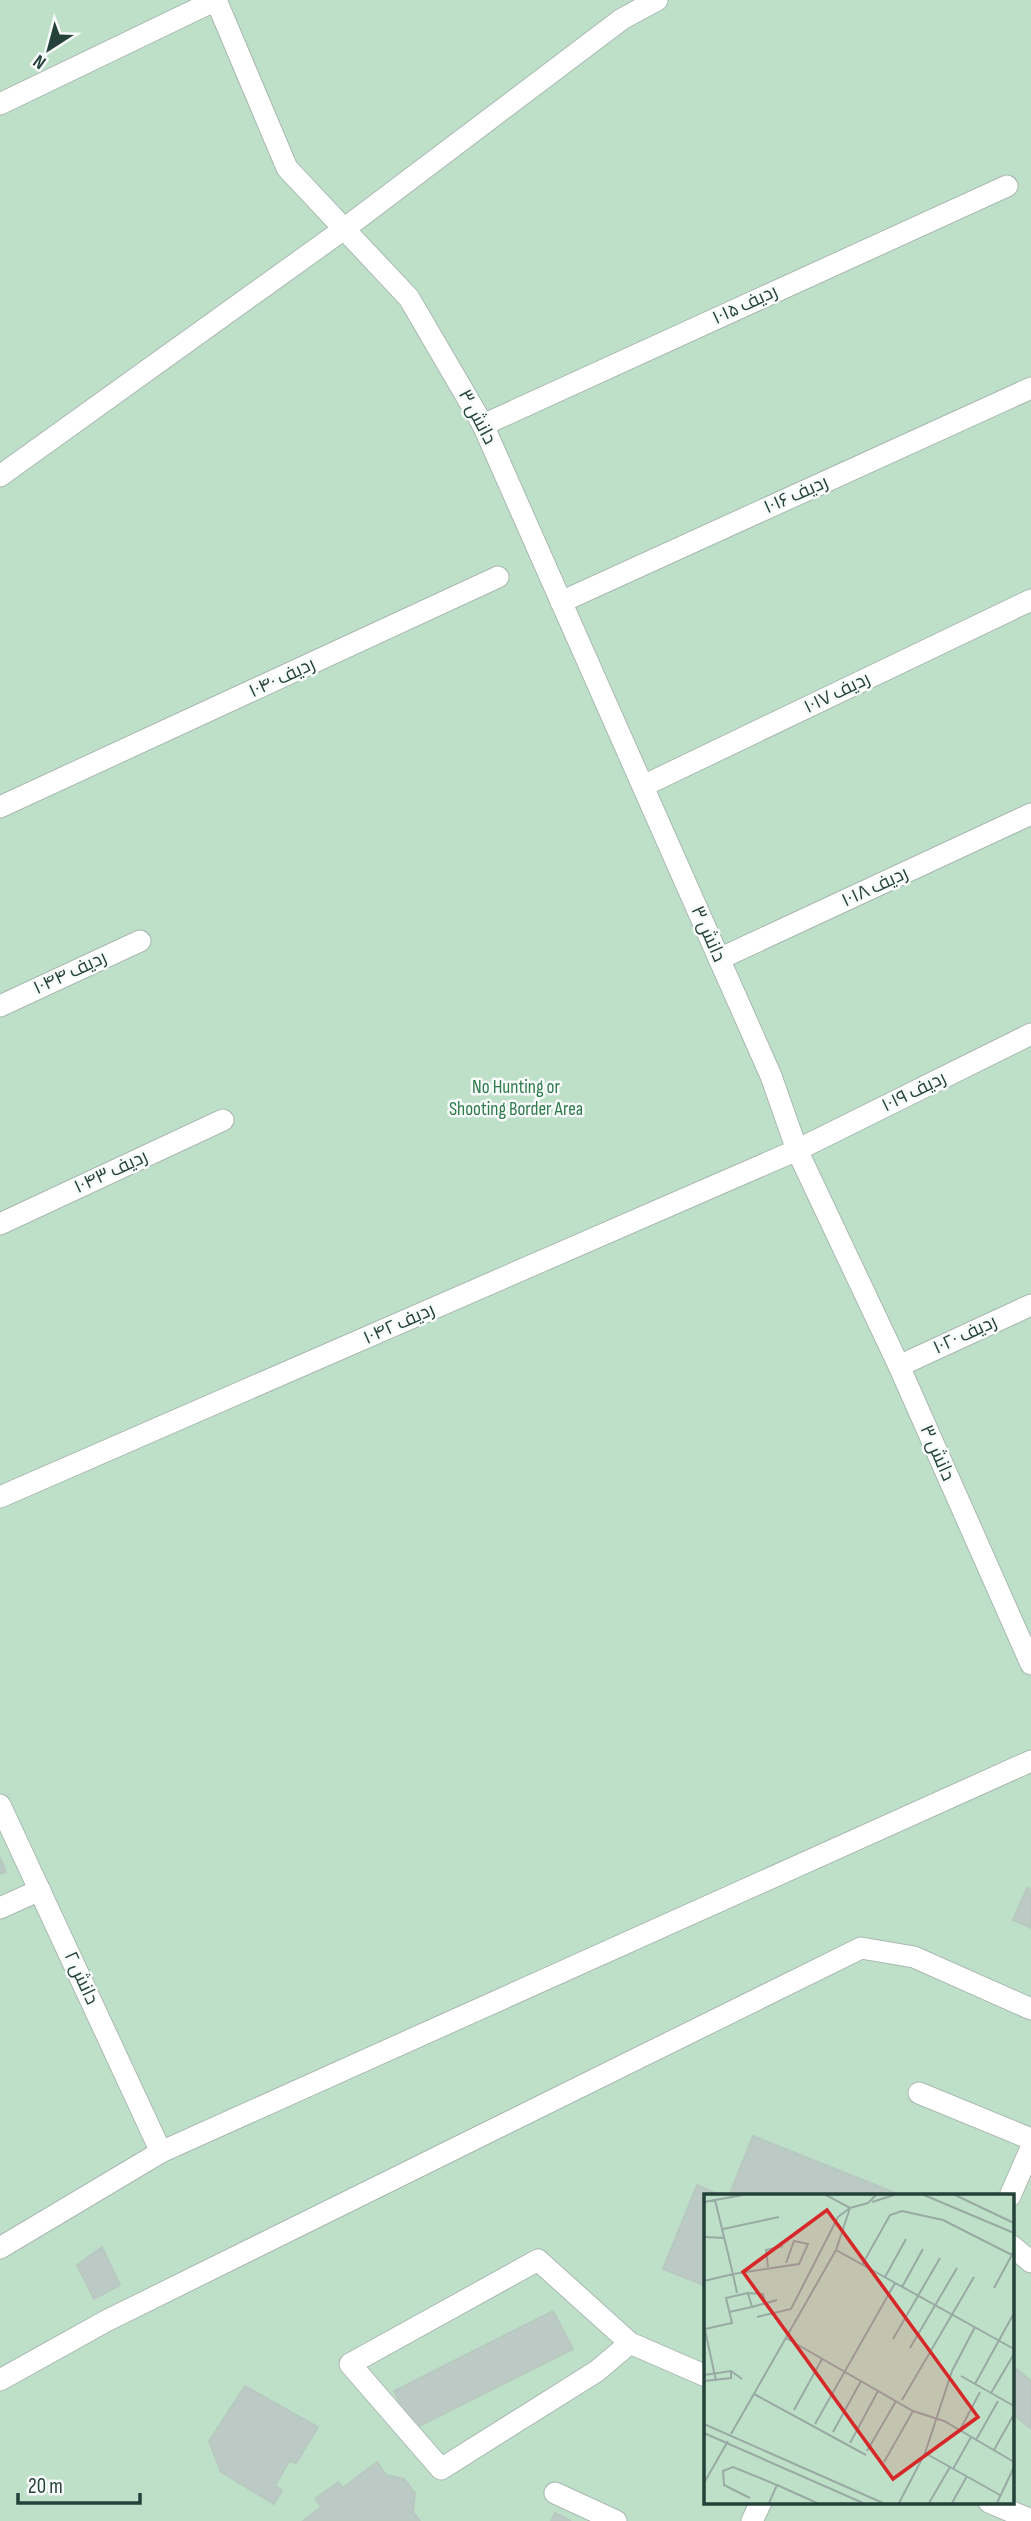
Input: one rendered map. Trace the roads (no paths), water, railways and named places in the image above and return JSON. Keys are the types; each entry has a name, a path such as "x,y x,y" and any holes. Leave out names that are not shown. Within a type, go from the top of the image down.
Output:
{"street":[{"path":"0,104 216,0"},
{"name":"دانش ۳","path":"216,0 287,168 409,298 483,425 771,1076 797,1150 899,1366 1031,1664"},
{"path":"0,476 344,229 618,9 657,0"},
{"name":"ردیف ۱۰۱۵","path":"483,425 1007,186"},
{"name":"ردیف ۱۰۱۶","path":"561,601 1031,388"},
{"name":"ردیف ۱۰۴۰","path":"0,807 66,779 498,577"},
{"name":"ردیف ۱۰۱۷","path":"643,786 1031,600"},
{"name":"ردیف ۱۰۱۸","path":"719,959 1031,814"},
{"name":"ردیف ۱۰۴۴","path":"0,1006 140,941"},
{"name":"ردیف ۱۰۱۹","path":"797,1150 1031,1034"},
{"name":"ردیف ۱۰۴۳","path":"0,1224 223,1120"},
{"name":"ردیف ۱۰۴۲","path":"0,1497 797,1150"},
{"name":"ردیف ۱۰۲۰","path":"899,1366 1031,1305"},
{"path":"0,2248 161,2152 1031,1761"},
{"name":"دانش ۲","path":"0,1805 161,2152"},
{"path":"0,1908 40,1891"},
{"path":"0,2380 106,2321 861,1948 914,1957 1031,2008"},
{"path":"919,2093 1031,2139"},
{"path":"1011,2194 1031,2148"},
{"path":"1014,2248 1031,2262"},
{"path":"630,2343 597,2371 442,2469 350,2364 538,2260 630,2343 704,2376"},
{"path":"555,2493 617,2521"},
{"path":"752,2521 760,2504"},
{"path":"994,2504 1031,2520"}],"park label":[{"name":"No Hunting or Shooting Border Area","path":"516,1098"}]}
